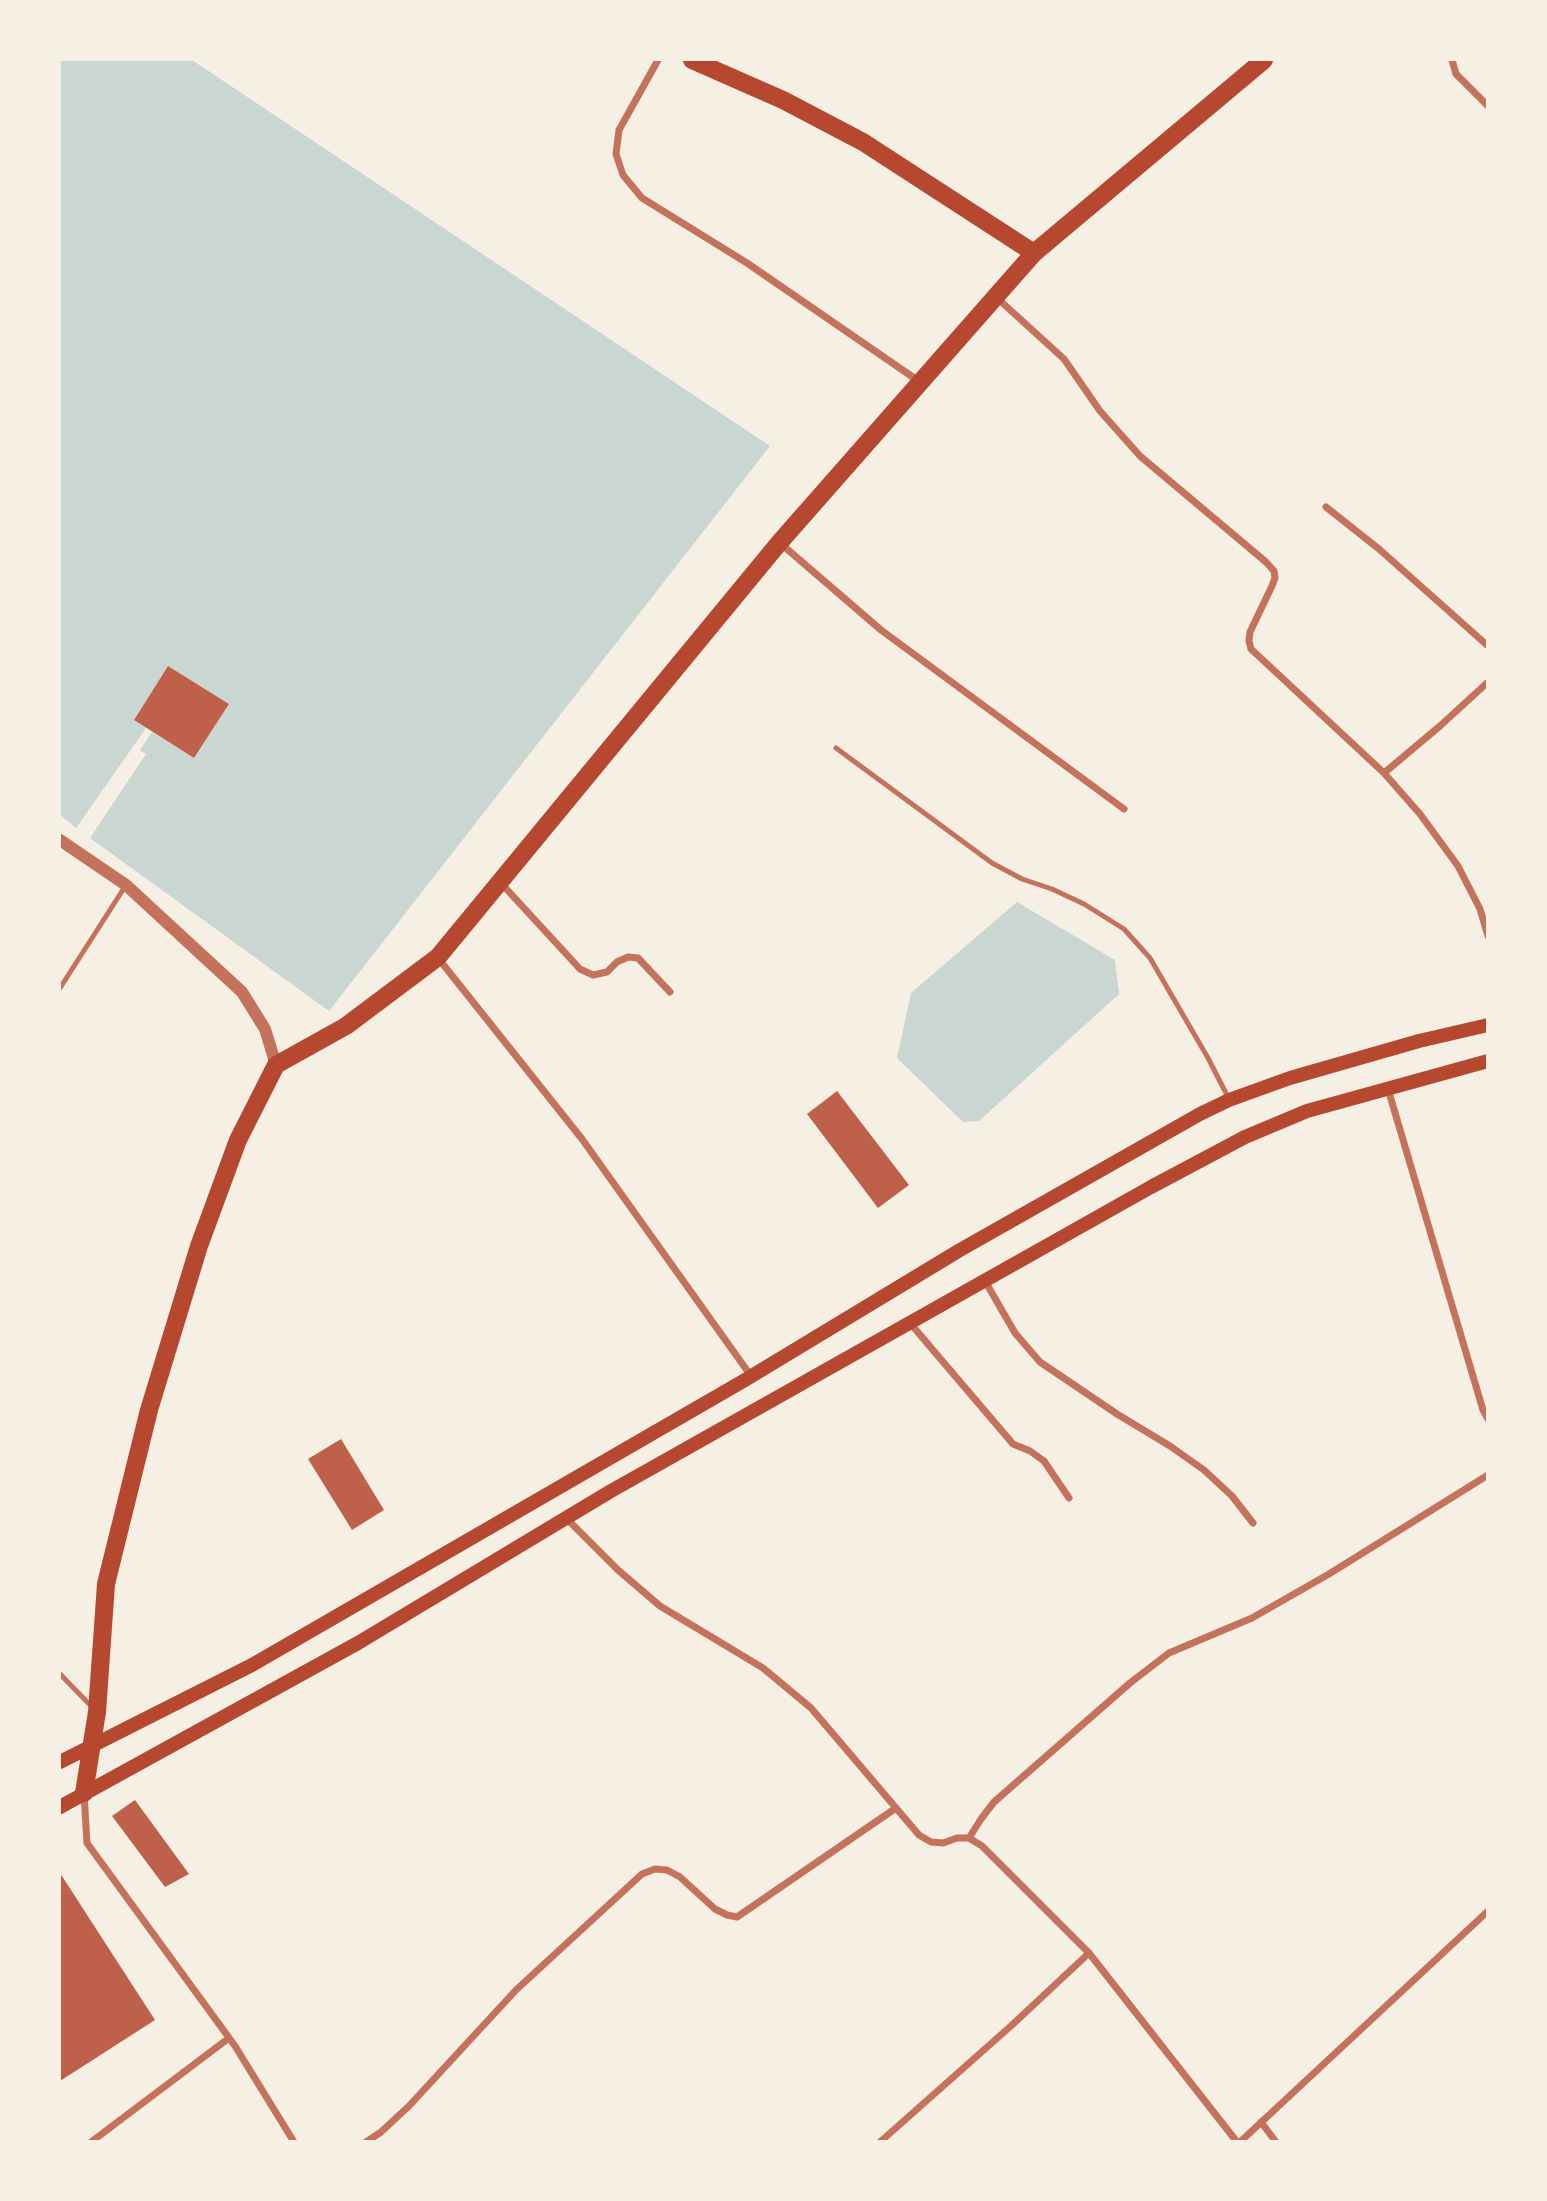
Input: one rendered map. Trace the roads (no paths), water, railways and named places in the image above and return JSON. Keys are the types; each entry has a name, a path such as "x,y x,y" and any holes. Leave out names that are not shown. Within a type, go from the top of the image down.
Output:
{"main road":[{"path":"692,60 783,100 863,142 1034,253"},
{"path":"84,1793 97,1712 106,1584 149,1410 199,1246 238,1140 276,1065 346,1026 438,957 779,542 1034,253 1264,60"},
{"path":"60,1762 251,1665 751,1376 984,1237 1147,1143 1229,1100 1316,1070 1488,1025"},
{"path":"60,1807 358,1643 565,1518 1151,1187 1245,1137 1307,1111 1488,1061"}],"street":[{"path":"658,60 619,130 616,154 623,175 642,198 747,263 920,382"},
{"path":"1452,60 1456,74 1488,106"},
{"path":"995,296 1063,359 1100,411 1140,456 1274,571 1272,586 1250,632 1251,649 1384,773 1420,814 1458,866 1480,909 1488,936"},
{"path":"1326,507 1379,549 1488,646"},
{"path":"779,542 881,630 1124,808"},
{"path":"1384,773 1488,681"},
{"path":"60,840 126,885 242,992 265,1029 276,1065"},
{"path":"500,881 580,968 593,975 607,972 617,962 628,957 638,958 670,992"},
{"path":"438,957 582,1139 751,1376"},
{"path":"1388,1088 1483,1410 1488,1419"},
{"path":"985,1281 1015,1334 1040,1362 1204,1470 1231,1496 1253,1523"},
{"path":"909,1323 1013,1444 1044,1461 1069,1498"},
{"path":"970,1838 994,1801 1130,1683 1169,1653 1252,1618 1329,1574 1488,1475"},
{"path":"565,1518 618,1570 660,1606 763,1668 811,1708 919,1835 931,1842 943,1843 957,1838 970,1838 982,1846 1089,1953 1238,2141 1488,1911"},
{"path":"84,1793 87,1843 229,2038 293,2141"},
{"path":"366,2141 381,2132 409,2106 516,1990 642,1874 655,1869 667,1870 680,1877 715,1909 737,1917 896,1808"},
{"path":"880,2141 1089,1953"},
{"path":"91,2141 229,2038"},
{"path":"1261,2122 1276,2141"}],"lane":[{"path":"836,748 992,863 1084,904 1124,929 1150,958 1229,1100"},
{"path":"60,988 126,885"},
{"path":"60,1674 97,1712"}]}
